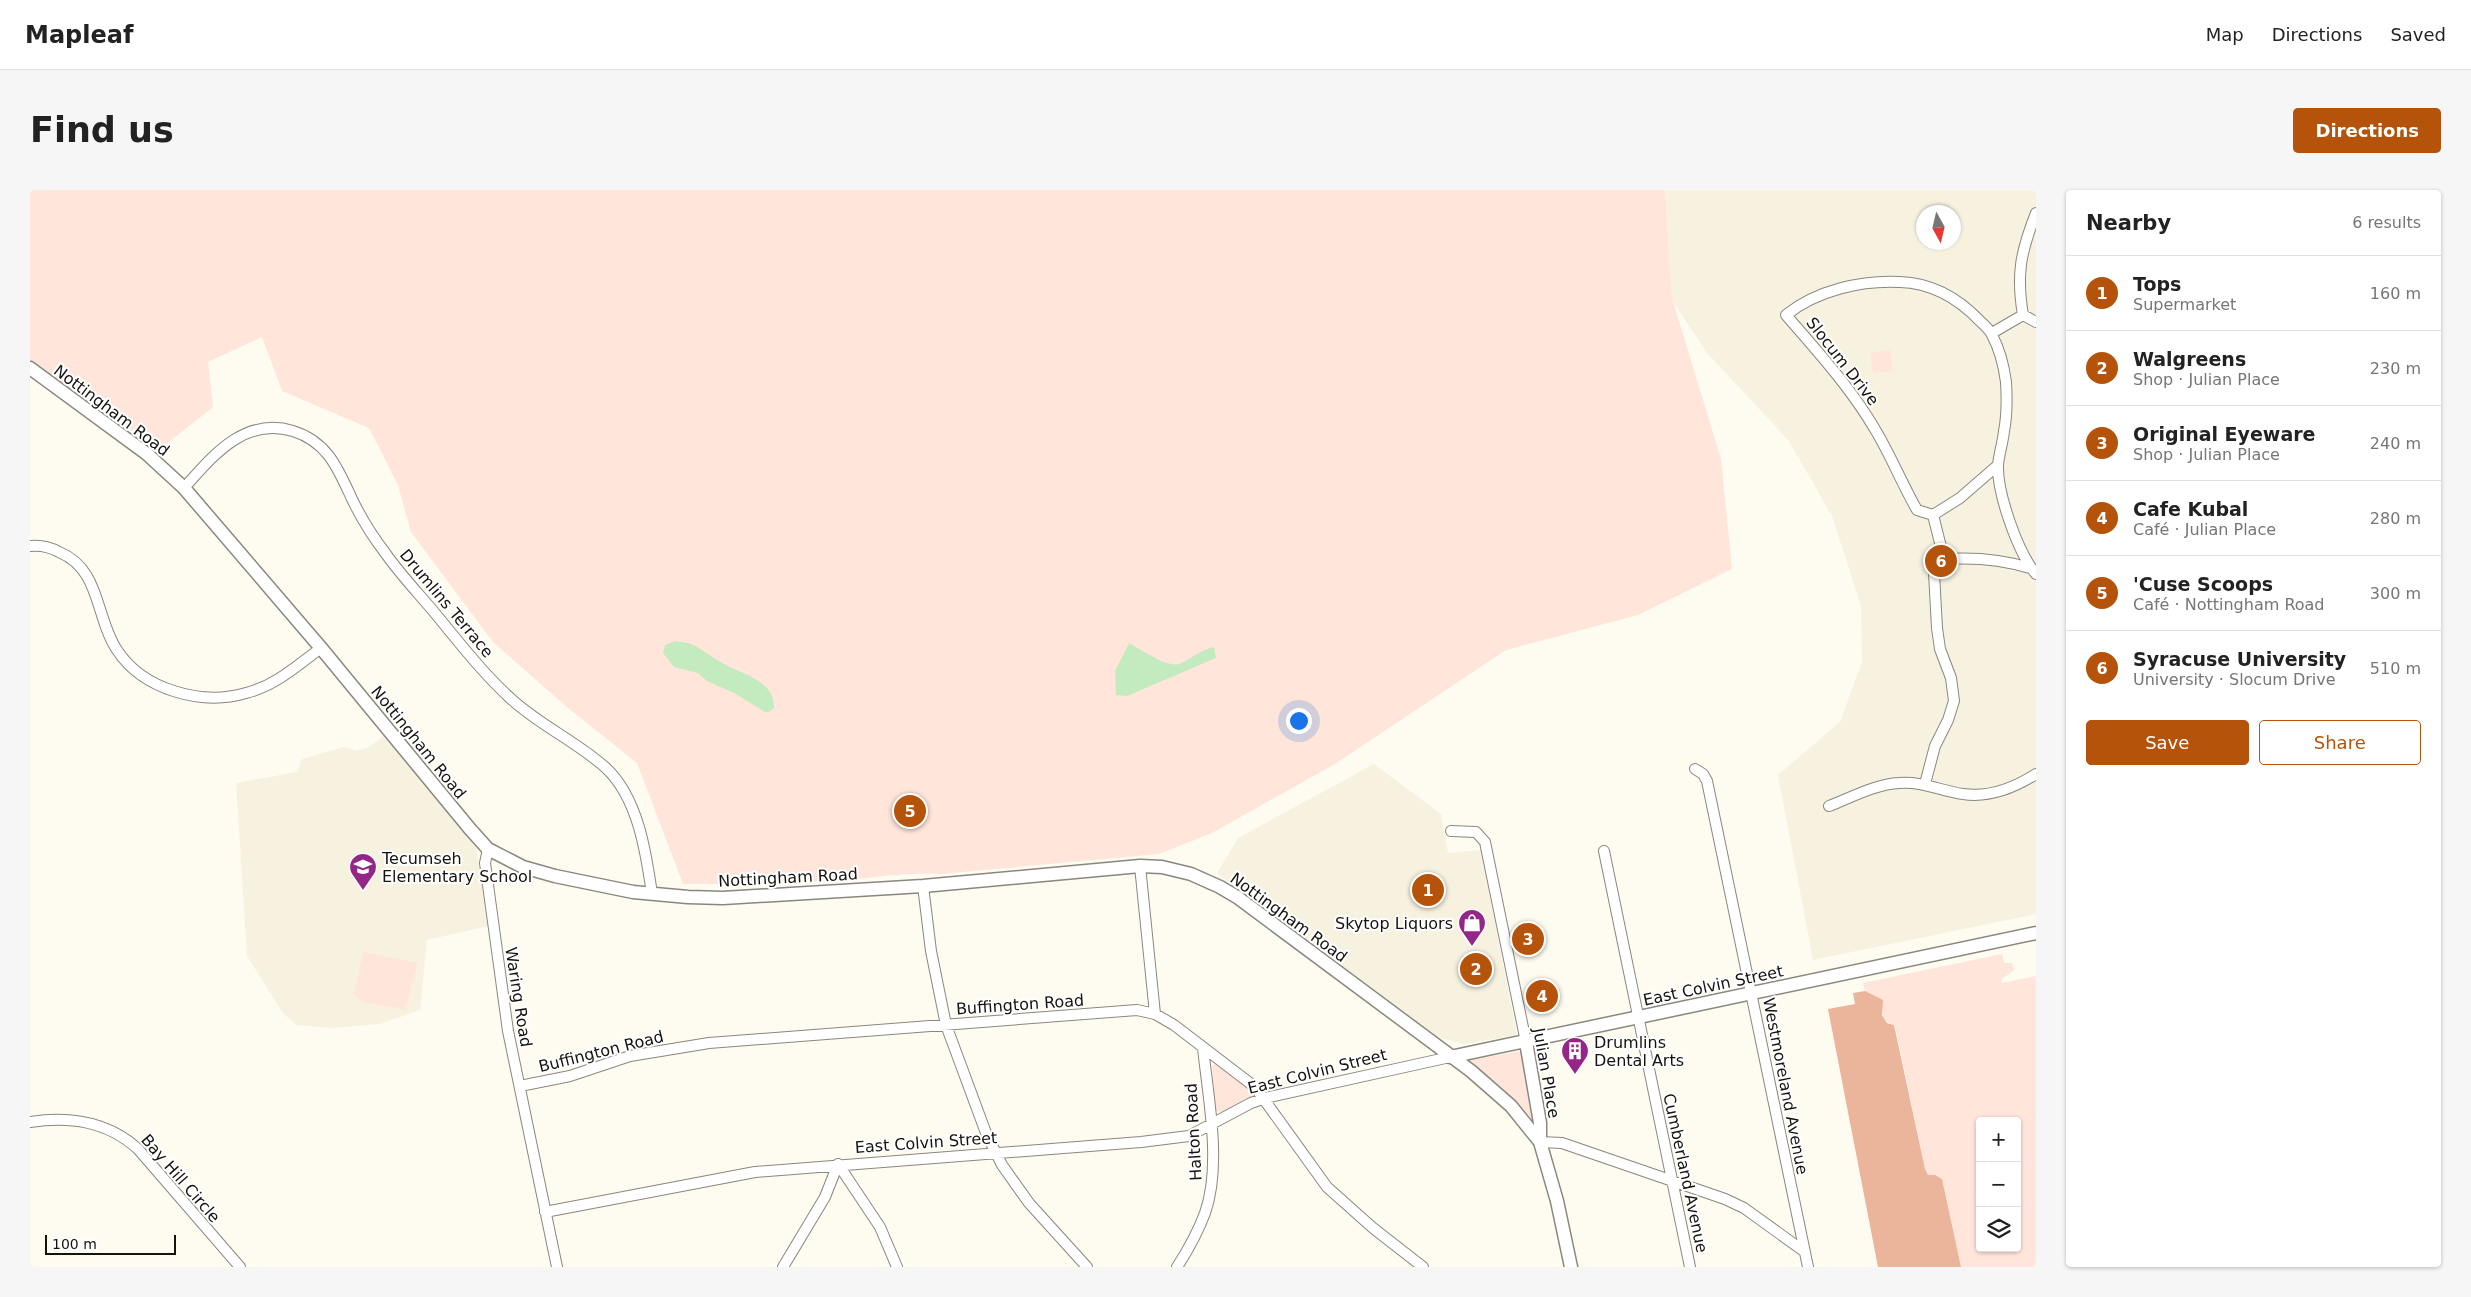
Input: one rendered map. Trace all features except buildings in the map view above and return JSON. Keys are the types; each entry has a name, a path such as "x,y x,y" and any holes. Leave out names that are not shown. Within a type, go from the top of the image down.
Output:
{"street":[{"path":"2036,214 2020,261 2019,291 2023,314 2036,322"},
{"name":"Slocum Drive","path":"1933,515 1917,510 1880,438 1861,408 1832,368 1786,315 1806,303 1855,285 1880,281 1907,282 1949,294 1971,312 1992,334 2006,382 2005,430 1998,465 2006,511 2033,571"},
{"path":"1992,334 2023,314"},
{"name":"Nottingham Road","path":"30,368 147,454 184,488 321,648 488,849 523,867 555,876 652,894 723,898 923,886 1140,866 1162,867 1191,874 1220,886 1471,1071 1504,1101 1540,1142 1558,1202 1571,1267"},
{"name":"Drumlins Terrace","path":"184,488 229,442 251,431 282,428 295,431 312,440 328,453 340,471 352,500 386,555 474,660 510,698 604,767 620,786 633,814 647,861 652,894"},
{"path":"1925,784 1935,746 1948,720 1954,701 1951,678 1940,649 1934,607 1934,573 1938,565 1944,560 1933,515 1960,498 1998,465"},
{"path":"30,546 49,547 68,555 78,563 92,582 107,633 117,651 143,676 177,692 204,697 229,697 248,693 269,684 321,648"},
{"name":"Slocum Drive","path":"1944,560 1968,558 1998,559 2033,571"},
{"name":"Westmoreland Avenue","path":"1696,769 1704,774 1707,781 1753,993 1808,1267"},
{"path":"1829,806 1886,785 1898,783 1925,784 1963,794 1988,794 2003,791 2036,774"},
{"name":"Julian Place","path":"1451,831 1476,832 1485,842 1526,1042 1540,1123 1540,1142"},
{"name":"Waring Road","path":"488,849 485,863 508,1032 557,1267"},
{"name":"Cumberland Avenue","path":"1604,851 1690,1267"},
{"path":"1140,866 1155,1014"},
{"path":"923,886 931,952 946,1025 986,1133 996,1154 1029,1203 1087,1267"},
{"name":"East Colvin Street","path":"545,1212 745,1174 838,1164 996,1154 1141,1142 1189,1136 1251,1102 1265,1098 2036,933"},
{"name":"Buffington Road","path":"520,1086 570,1076 630,1056 709,1043 1137,1010 1155,1014 1174,1025 1255,1087 1265,1098 1291,1139 1327,1188 1422,1267"},
{"name":"Halton Road","path":"1177,1267 1192,1244 1206,1211 1212,1182 1210,1126 1203,1048"},
{"name":"Bay Hill Circle","path":"30,1122 66,1119 94,1124 125,1137 138,1149 240,1267"},
{"path":"1540,1142 1562,1143 1725,1199 1744,1208 1805,1252"},
{"path":"783,1267 825,1198 838,1164"},
{"path":"838,1164 880,1227 897,1267"}],"shaded area":[{"path":"30,190 1665,190 1672,298 1721,459 1732,569 1638,615 1506,650 1335,764 1212,833 1159,854 940,874 905,874 848,880 683,884 637,763 568,708 493,642 411,532 398,485 369,428 282,391 262,337 208,362 213,407 159,450 100,408 30,364"},
{"path":"1665,190 2036,190 2036,914 1813,960 1778,775 1840,722 1862,662 1861,606 1832,516 1789,441 1707,353 1672,300"},
{"path":"1890,350 1893,371 1873,373 1870,353"},
{"path":"675,641 695,646 720,662 756,679 769,691 773,698 774,708 769,712 765,712 736,694 707,681 698,673 674,667 663,653 665,645"},
{"path":"1129,643 1168,663 1179,664 1204,650 1214,647 1216,658 1127,696 1116,695 1115,671"},
{"name":"Tecumseh Elementary School","path":"385,735 476,848 489,926 427,940 420,1010 380,1024 331,1028 296,1025 283,1013 247,956 236,783 297,772 302,759 344,747 356,751 369,747"},
{"path":"1374,764 1441,814 1448,853 1481,850 1517,1035 1464,1044 1440,1038 1217,873 1238,838"},
{"path":"363,952 418,963 405,1010 362,1002 354,994"},
{"path":"2002,954 2004,963 2012,963 2014,970 2002,979 2002,983 2036,976 2036,1267 1961,1267 1942,1179 1928,1175 1925,1169 1895,1025 1885,1018 1882,1012 1882,1000 1865,991 1863,983"},
{"path":"1865,991 1883,1000 1882,1015 1887,1023 1894,1025 1925,1169 1928,1175 1935,1175 1942,1179 1961,1267 1878,1267 1828,1009 1855,1004 1853,993"},
{"path":"1521,1051 1534,1124 1511,1097 1467,1061"},
{"path":"1216,1063 1253,1092 1250,1098 1223,1113 1215,1110 1212,1067"}],"place":[{"name":"Syracuse University","path":"1941,561"},
{"name":"'Cuse Scoops","path":"910,811"},
{"name":"Tops","path":"1428,890"},
{"name":"Tecumseh Elementary School","path":"363,891"},
{"name":"Original Eyeware","path":"1528,939"},
{"name":"Skytop Liquors","path":"1472,947"},
{"name":"Walgreens","path":"1476,969"},
{"name":"Cafe Kubal","path":"1542,996"},
{"name":"Drumlins Dental Arts","path":"1575,1075"}]}
